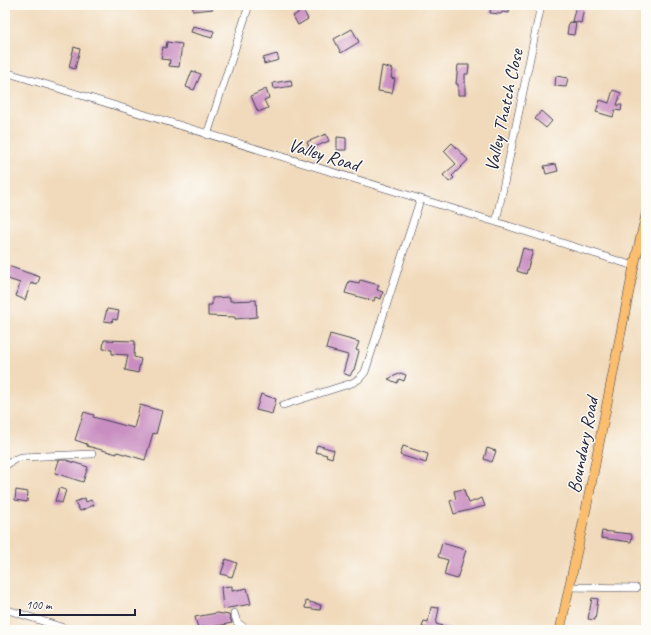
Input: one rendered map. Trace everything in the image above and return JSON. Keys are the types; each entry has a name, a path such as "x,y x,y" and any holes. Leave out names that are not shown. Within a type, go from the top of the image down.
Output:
{"main road":[{"name":"Boundary Road","path":"560,630 588,500 634,266 643,243 646,215"}],"street":[{"path":"207,135 249,5"},
{"name":"Valley Thatch Close","path":"496,222 541,5"},
{"name":"Valley Road","path":"5,72 207,135 496,222 634,266"},
{"path":"283,405 352,383 365,372 420,200"},
{"path":"5,466 15,459 22,457 92,454"},
{"path":"569,587 636,588"},
{"path":"5,610 70,630"},
{"path":"234,613 237,622 247,630"}],"building":[{"path":"193,5 213,5 213,9 193,11"},
{"path":"491,5 510,5 509,13 490,13"},
{"path":"576,6 584,8 581,23 572,21"},
{"path":"303,10 308,19 298,25 293,16"},
{"path":"569,22 576,23 574,35 567,34"},
{"path":"193,26 214,31 212,38 191,32"},
{"path":"352,29 359,42 341,53 334,39"},
{"path":"167,42 182,44 179,67 169,66 170,60 161,59 163,47 166,48"},
{"path":"74,47 80,49 75,69 69,67"},
{"path":"277,54 279,60 264,64 263,58"},
{"path":"458,65 469,65 468,74 465,74 465,95 458,95 458,84 456,84"},
{"path":"382,66 393,69 391,78 395,79 392,93 378,91"},
{"path":"192,71 201,74 194,90 186,87"},
{"path":"556,76 568,78 566,87 555,86"},
{"path":"291,80 292,86 274,89 273,83"},
{"path":"266,89 269,98 264,100 268,108 258,112 251,96"},
{"path":"613,90 621,93 617,105 622,105 621,111 615,110 613,117 596,112 600,100 609,103"},
{"path":"541,111 552,121 546,128 535,119"},
{"path":"326,134 329,141 310,149 307,142"},
{"path":"337,137 346,138 346,150 337,150"},
{"path":"452,143 468,160 452,176 454,178 449,182 443,175 456,164 444,151"},
{"path":"556,164 558,171 546,174 544,166"},
{"path":"523,248 533,251 526,274 517,271"},
{"path":"5,265 40,277 37,285 31,283 25,300 16,296 20,283 5,278"},
{"path":"360,280 379,285 377,290 383,292 381,299 375,297 374,301 345,293 349,281 359,283"},
{"path":"230,297 230,301 256,300 257,317 235,319 235,317 208,316 208,305 212,305 212,298"},
{"path":"107,309 119,311 117,320 113,319 112,322 104,321"},
{"path":"330,334 359,342 356,350 359,351 354,370 350,376 343,373 348,355 326,349"},
{"path":"104,340 135,341 134,357 141,359 138,373 125,370 128,355 112,354 112,350 103,349"},
{"path":"401,373 406,375 404,381 399,379 397,383 388,379"},
{"path":"261,394 276,399 272,414 256,410"},
{"path":"140,405 162,411 156,434 153,433 145,460 117,452 117,454 87,446 87,444 75,440 84,412 94,415 93,417 134,428"},
{"path":"317,445 334,450 332,458 315,452"},
{"path":"403,446 428,454 426,463 400,455"},
{"path":"487,448 496,451 492,462 484,459"},
{"path":"59,460 66,460 88,467 83,482 55,473"},
{"path":"59,488 66,490 62,503 55,501"},
{"path":"464,489 469,503 482,498 485,506 454,514 450,501 456,499 454,491"},
{"path":"16,490 28,492 27,502 15,500"},
{"path":"85,498 86,502 91,500 94,505 80,511 75,502"},
{"path":"602,531 631,534 631,542 601,538"},
{"path":"442,543 466,550 457,579 444,575 448,560 438,557"},
{"path":"226,559 237,563 232,577 221,574"},
{"path":"232,586 232,591 247,588 251,604 223,609 221,587"},
{"path":"592,598 598,599 595,620 588,619"},
{"path":"306,601 321,605 320,610 305,608"},
{"path":"431,607 439,608 436,624 450,628 450,630 435,630 422,627 424,621 428,622"},
{"path":"217,613 229,615 232,623 207,628 207,626 198,628 195,617"}]}
